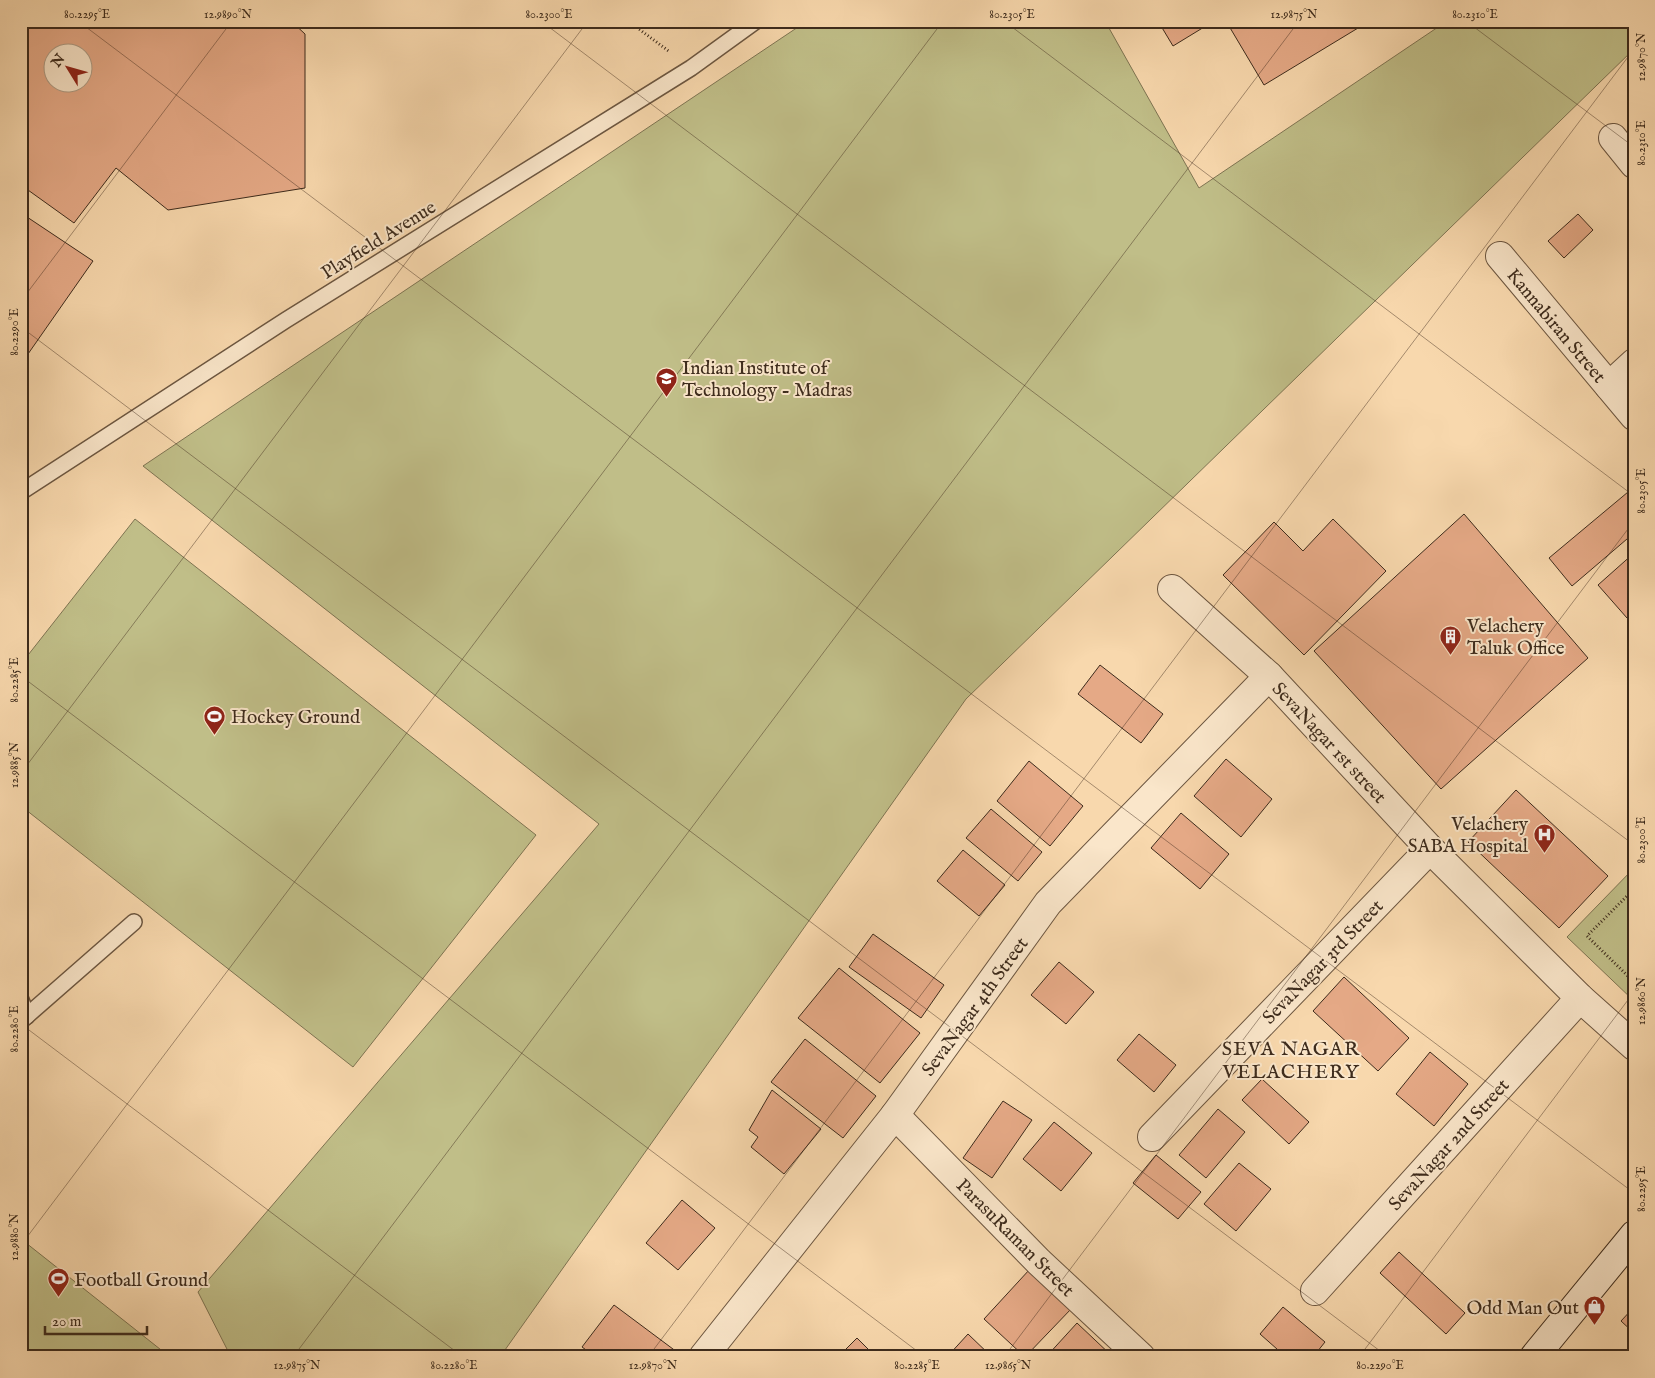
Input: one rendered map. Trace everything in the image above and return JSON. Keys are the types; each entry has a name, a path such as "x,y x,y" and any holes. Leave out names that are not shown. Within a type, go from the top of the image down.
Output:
{"street":[{"path":"1613,138 1634,164"},
{"name":"Kannabiran Street","path":"1500,256 1634,416"},
{"path":"1609,386 1634,363"},
{"name":"SevaNagar 1st street","path":"1172,589 1269,676 1430,849 1580,998 1634,1046"},
{"name":"SevaNagar 4th Street","path":"703,1357 895,1115 1048,903 1269,676"},
{"name":"SevaNagar 3rd Street","path":"1152,1137 1430,849"},
{"name":"SevaNagar 2nd Street","path":"1315,1291 1580,998"},
{"name":"ParasuRaman Street","path":"895,1115 1039,1262 1141,1357"},
{"path":"1534,1357 1634,1235"}],"lane":[{"name":"Playfield Avenue","path":"21,492 286,320 691,68 756,21"},
{"path":"24,1019 134,922"},
{"path":"21,1000 24,1019"}],"path":[{"path":"628,21 691,68"},
{"path":"1634,889 1587,936 1634,982"}],"shaded area":[{"path":"807,21 1105,21 1199,188 1447,21 1634,21 1634,49 966,699 500,1357 229,1357 230,1355 198,1292 599,824 143,466"},
{"name":"Hockey Ground","path":"135,519 536,835 353,1067 21,806 21,664"},
{"path":"1634,868 1634,1001 1567,937"},
{"name":"Football Ground","path":"21,1239 170,1357 21,1357"}],"building":[{"path":"21,21 291,21 305,34 305,188 168,210 116,168 74,223 21,185"},
{"path":"1158,21 1214,21 1173,46"},
{"path":"1226,21 1361,21 1363,25 1264,85"},
{"path":"21,213 93,261 21,364"},
{"path":"1578,214 1593,230 1564,258 1548,241"},
{"path":"1634,487 1634,533 1572,586 1549,558"},
{"name":"Velachery Taluk Office","path":"1464,514 1588,658 1441,789 1314,651"},
{"path":"1333,519 1386,571 1304,655 1223,575 1274,522 1303,551"},
{"path":"1634,553 1634,612 1627,618 1598,585"},
{"path":"1100,665 1163,714 1141,743 1078,694"},
{"path":"1226,759 1272,799 1241,837 1194,796"},
{"path":"1029,761 1083,806 1050,846 997,801"},
{"path":"1516,790 1608,876 1559,928 1468,842"},
{"path":"991,809 1042,852 1018,881 966,838"},
{"path":"1181,813 1229,854 1200,889 1151,848"},
{"path":"963,850 1005,885 979,916 937,881"},
{"path":"873,934 944,985 921,1018 849,967"},
{"path":"1059,962 1094,992 1066,1024 1031,995"},
{"path":"839,968 920,1033 880,1083 798,1018"},
{"path":"1344,977 1409,1038 1378,1071 1313,1011"},
{"path":"1139,1034 1176,1065 1154,1092 1117,1060"},
{"path":"805,1039 876,1096 843,1138 771,1082"},
{"path":"1430,1052 1468,1084 1434,1126 1396,1094"},
{"path":"1262,1079 1309,1122 1289,1144 1242,1100"},
{"path":"772,1090 821,1129 784,1174 751,1147 758,1137 749,1130"},
{"path":"1003,1101 1032,1120 992,1178 963,1158"},
{"path":"1218,1109 1245,1132 1206,1178 1179,1155"},
{"path":"1054,1122 1092,1153 1061,1191 1023,1159"},
{"path":"1156,1155 1201,1192 1178,1219 1133,1183"},
{"path":"1239,1163 1271,1189 1236,1231 1204,1204"},
{"path":"682,1200 715,1228 678,1270 646,1243"},
{"path":"1399,1252 1465,1313 1446,1334 1380,1273"},
{"path":"1030,1269 1072,1308 1025,1357 984,1319"},
{"path":"614,1305 681,1355 680,1357 596,1357 582,1347"},
{"path":"1283,1307 1325,1342 1313,1357 1286,1357 1260,1334"},
{"path":"1634,1307 1634,1333 1621,1321"},
{"path":"1077,1323 1113,1357 1046,1357"},
{"path":"968,1334 992,1357 947,1357"},
{"path":"857,1338 876,1357 838,1357"}],"place":[{"name":"Indian Institute of Technology - Madras","path":"666,397"},
{"name":"Velachery Taluk Office","path":"1451,655"},
{"name":"Hockey Ground","path":"215,735"},
{"name":"Velachery SABA Hospital","path":"1544,853"},
{"name":"Football Ground","path":"58,1298"},
{"name":"Odd Man Out","path":"1595,1326"}],"district":[{"name":"SEVA NAGAR VELACHERY","path":"1291,1060"}]}
